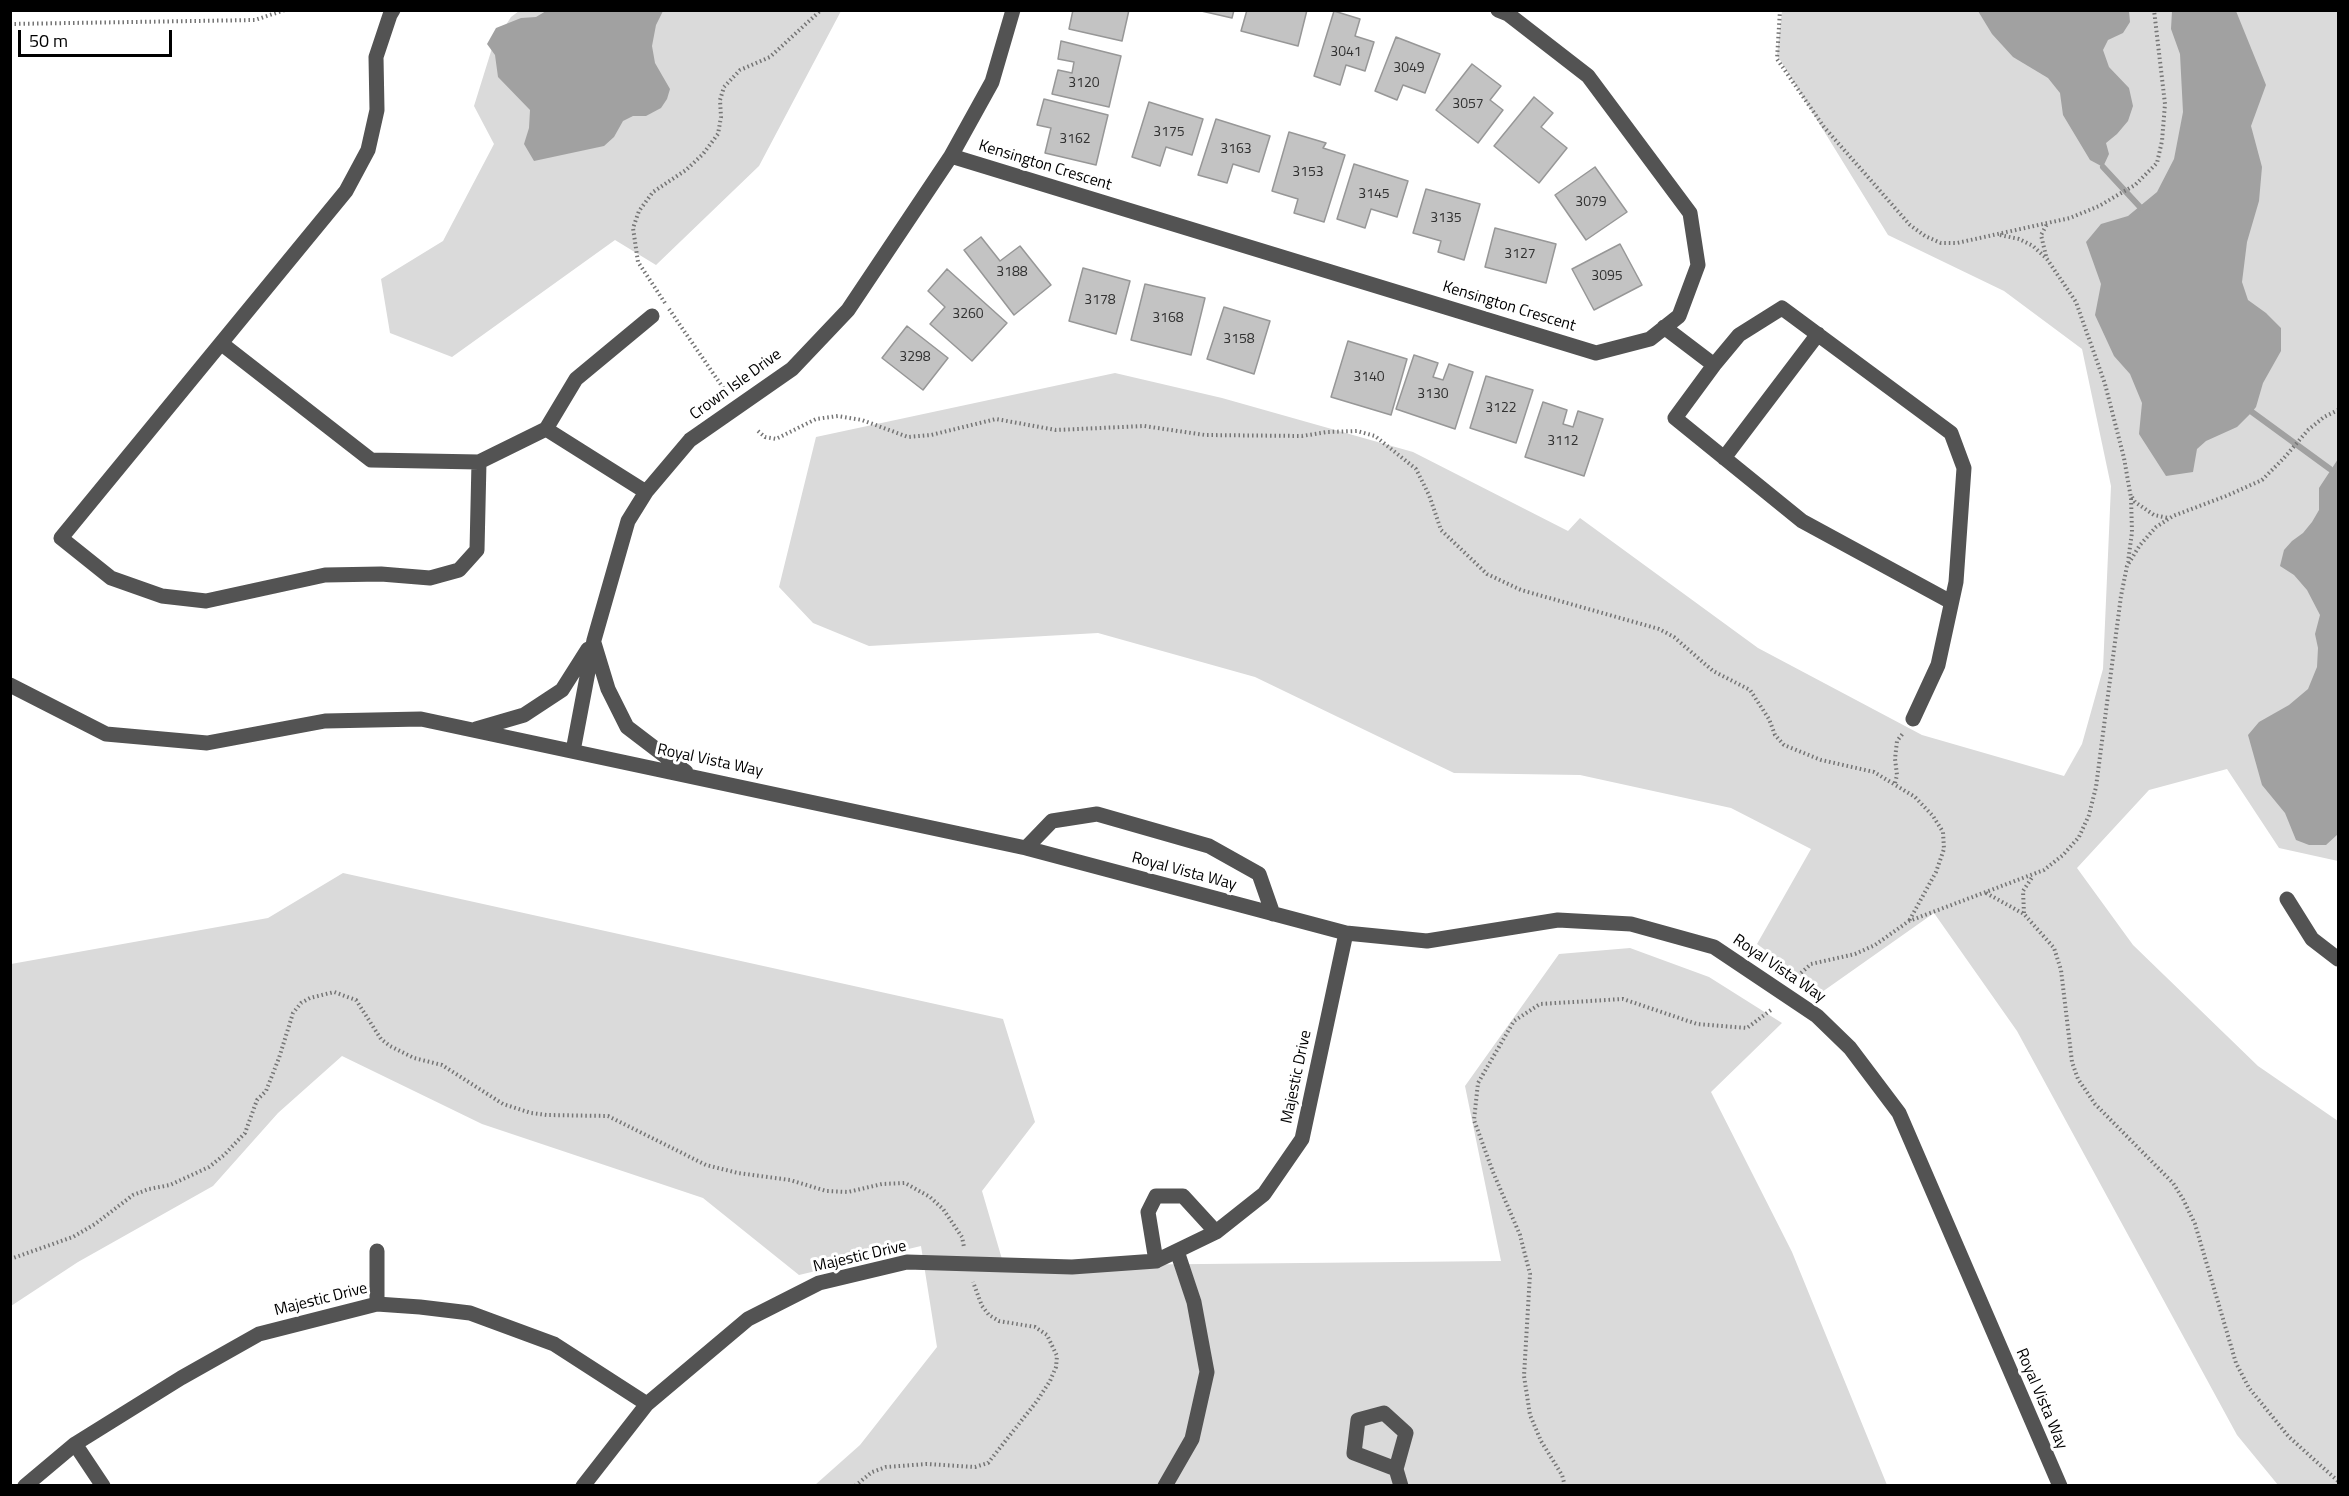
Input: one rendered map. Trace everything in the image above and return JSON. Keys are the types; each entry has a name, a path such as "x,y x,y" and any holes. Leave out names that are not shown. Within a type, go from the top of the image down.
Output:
{"street":[{"path":"393,10 376,57 377,110 368,150 346,191 61,538 111,578 162,596 206,601 325,575 381,574 430,578 459,570 477,550 479,462"},
{"name":"Crown Isle Drive","path":"573,751 594,640 628,521 646,492 690,440 792,369 848,310 951,156 992,82 1013,10"},
{"name":"Kensington Crescent","path":"951,156 1596,353 1650,339 1679,315 1698,265 1690,213 1588,76 1508,14 1498,10"},
{"path":"1913,719 1938,665 1956,582 1964,468 1951,433 1782,308 1739,335 1675,418 1802,520 1951,602"},
{"path":"222,344 371,460 479,462 546,429 576,379 652,316"},
{"path":"1664,327 1714,365"},
{"path":"1724,458 1818,334"},
{"path":"546,429 646,492"},
{"path":"473,730 524,715 562,690 594,640"},
{"path":"594,640 608,689 627,727 690,775"},
{"name":"Royal Vista Way","path":"12,689 106,735 207,743 325,721 421,719 1026,848 1346,933 1426,941 1558,920 1631,924 1714,947 1817,1016 1850,1048 1899,1113 2060,1485"},
{"path":"1026,848 1052,821 1097,814 1209,846 1259,874 1274,914"},
{"path":"2287,899 2312,939 2338,959"},
{"name":"Majestic Drive","path":"583,1485 646,1404 748,1319 819,1283 907,1262 1072,1267 1156,1261 1216,1232 1264,1194 1302,1139 1346,933"},
{"path":"1156,1261 1148,1212 1156,1196 1183,1196 1216,1232"},
{"path":"377,1251 377,1304"},
{"path":"1165,1485 1192,1439 1208,1372 1194,1302 1177,1251"},
{"name":"Majestic Drive","path":"25,1485 75,1444 181,1378 259,1334 377,1304 420,1306 470,1313 554,1344 646,1404"},
{"path":"75,1444 103,1485"},
{"path":"1396,1469 1401,1485"}],"path":[{"path":"10,24 255,20 285,10"},
{"path":"728,395 638,261 633,228 639,211 653,192 686,170 703,154 718,134 721,117 720,100 724,87 740,70 770,57 821,10"},
{"path":"1780,10 1777,59 1824,127 1910,225 1925,236 1941,243 1957,243 2070,218 2106,202 2135,185 2157,163 2162,141 2165,104 2154,10"},
{"path":"2047,259 2041,235 2048,223"},
{"path":"1801,973 1811,964 1855,954 1875,945 1909,921 2044,870 2063,855 2079,837 2089,815 2096,787 2132,532 2130,494 2124,458 2105,384 2076,302 2047,259 2033,246 2019,239 1997,235"},
{"path":"2127,566 2140,545 2156,527 2169,518 2262,480 2308,430 2324,417 2338,410"},
{"path":"758,431 765,437 776,439 816,419 838,416 862,420 908,437 931,435 996,419 1056,430 1144,426 1205,435 1302,436 1357,431 1383,441 1416,468 1429,495 1441,530 1487,574 1521,590 1659,629 1674,637 1713,671 1750,690 1770,719 1775,735 1784,745 1821,760 1874,772 1915,797 1933,816 1943,832 1944,849 1936,872 1909,921"},
{"path":"2130,494 2135,502 2154,515 2169,518"},
{"path":"1895,783 1898,741 1913,719"},
{"path":"2024,914 2023,891 2035,873"},
{"path":"1982,893 1989,894 2024,914 2054,948 2061,970 2072,1062 2078,1079 2095,1104 2173,1183 2183,1199 2195,1224 2236,1363 2249,1388 2289,1437 2338,1480"},
{"path":"10,1259 73,1237 95,1224 133,1195 184,1179 209,1167 224,1155 245,1133 257,1100 266,1091 293,1013 301,1003 310,998 334,992 356,1000 381,1040 414,1058 442,1065 502,1104 531,1113 547,1115 608,1116 706,1165 738,1173 790,1180 826,1191 848,1192 882,1184 905,1183 930,1197 943,1209 962,1237 964,1248"},
{"path":"1565,1485 1530,1415 1524,1376 1530,1274 1520,1235 1474,1120 1478,1083 1514,1021 1540,1004 1623,999 1697,1024 1747,1028 1771,1010"},
{"path":"855,1485 872,1472 886,1467 927,1464 975,1467 988,1463 1037,1401 1050,1380 1056,1367 1057,1356 1047,1335 1035,1327 999,1320 989,1315 982,1306 973,1281"}],"shaded area":[{"path":"519,11 841,11 759,166 656,265 615,240 452,357 390,333 381,279 443,241 494,144 474,106 493,45 511,17"},
{"path":"546,11 663,11 656,25 652,46 655,63 670,89 661,108 646,116 633,116 623,121 614,137 604,146 534,161 524,144 529,128 530,110 498,77 495,55 487,44 496,28 521,18 536,17"},
{"path":"1782,11 2338,11 2338,861 2279,848 2227,769 2149,790 2077,868 2133,945 2258,1066 2338,1121 2338,1485 2278,1485 2237,1435 2017,1031 1934,913 1822,992 1757,944 1811,849 1731,808 1580,775 1454,773 1255,677 1098,633 869,646 813,623 779,587 816,437 1115,373 1222,398 1413,452 1568,531 1580,518 1758,648 1922,735 2064,776 2082,744 2103,669 2111,486 2082,349 2004,291 1888,235 1777,55"},
{"path":"1978,11 2129,11 2130,22 2123,33 2108,40 2103,50 2109,67 2129,88 2133,106 2128,121 2106,143 2109,154 2103,167 2090,160 2063,115 2060,93 2048,78 2013,57 1992,34"},
{"path":"2172,11 2236,11 2266,85 2251,126 2262,167 2259,201 2247,242 2242,282 2248,300 2281,328 2281,351 2263,383 2256,407 2252,412 2237,427 2206,441 2197,449 2193,472 2166,476 2139,434 2142,403 2130,374 2114,356 2095,315 2101,284 2086,242 2101,224 2128,216 2157,192 2174,159 2183,112 2180,54 2171,29"},
{"path":"2338,459 2338,834 2326,845 2309,845 2296,840 2285,813 2262,785 2248,735 2259,722 2289,705 2308,689 2317,667 2318,648 2315,634 2320,615 2307,590 2294,575 2280,566 2284,550 2303,533 2319,510 2319,488"},
{"path":"343,873 1003,1019 1035,1122 982,1191 1004,1266 1501,1261 1465,1086 1559,954 1630,948 1709,977 1782,1023 1711,1092 1792,1252 1887,1485 815,1485 860,1445 937,1347 921,1246 799,1275 703,1198 482,1124 342,1056 278,1113 213,1186 78,1262 11,1306 11,964 268,918"}],"building":[{"path":"1073,10 1129,10 1122,41 1069,29"},
{"path":"1197,10 1234,10 1232,18"},
{"path":"1247,10 1307,10 1298,46 1241,31"},
{"path":"1334,11 1360,19 1355,36 1374,42 1365,71 1346,65 1340,85 1314,76"},
{"path":"1396,37 1440,54 1425,93 1403,85 1397,100 1375,91"},
{"path":"1061,41 1121,56 1109,107 1052,94 1058,70 1072,73 1074,62 1058,59"},
{"path":"1472,64 1501,86 1490,100 1503,110 1478,143 1436,110"},
{"path":"1534,97 1553,113 1541,127 1567,148 1539,183 1494,146"},
{"path":"1044,99 1108,115 1096,165 1045,153 1051,128 1037,125"},
{"path":"1149,102 1203,119 1192,155 1166,147 1160,166 1132,157"},
{"path":"1216,119 1270,136 1259,172 1233,164 1227,183 1198,175"},
{"path":"1289,132 1326,143 1323,148 1345,155 1324,222 1294,213 1298,199 1272,191"},
{"path":"1354,164 1408,181 1397,217 1371,209 1365,228 1337,219"},
{"path":"1595,167 1627,212 1586,240 1555,195"},
{"path":"1426,189 1480,204 1464,260 1438,252 1441,241 1413,233"},
{"path":"1495,228 1556,244 1546,283 1485,267"},
{"path":"981,237 1000,261 1020,246 1051,285 1014,315 964,250"},
{"path":"1620,244 1642,285 1594,310 1572,269"},
{"path":"1083,268 1130,281 1116,334 1069,321"},
{"path":"947,269 1007,323 972,361 930,324 945,307 928,291"},
{"path":"1145,284 1205,298 1191,355 1131,340"},
{"path":"1224,307 1270,321 1254,374 1207,359"},
{"path":"907,326 948,358 923,390 882,358"},
{"path":"1348,341 1407,359 1391,415 1331,397"},
{"path":"1414,355 1438,363 1433,377 1443,380 1449,364 1473,372 1455,429 1396,409"},
{"path":"1486,376 1533,390 1516,443 1470,428"},
{"path":"1543,402 1567,410 1563,424 1573,427 1578,411 1603,419 1584,476 1525,457"}],"waterway":[{"path":"2103,167 2140,207"},
{"path":"2252,412 2330,469"}]}
